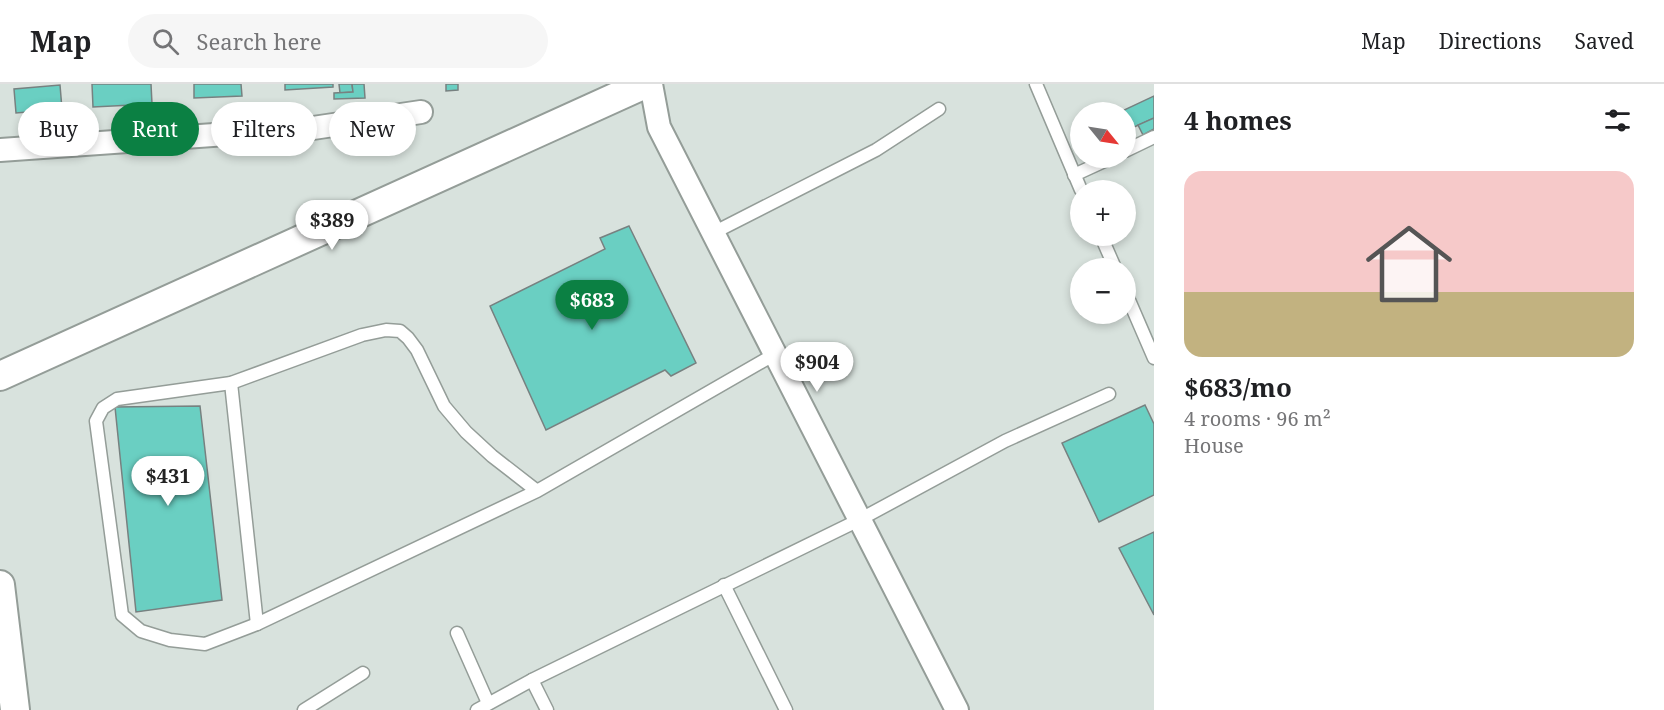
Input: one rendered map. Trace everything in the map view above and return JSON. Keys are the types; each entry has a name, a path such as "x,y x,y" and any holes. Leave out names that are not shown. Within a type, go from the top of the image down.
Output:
{"street":[{"path":"0,376 645,84"},
{"path":"651,84 658,127 957,710"},
{"path":"0,150 314,128 421,112"},
{"path":"0,585 15,710"}],"lane":[{"path":"1036,84 1076,180"},
{"path":"713,233 876,150 939,109"},
{"path":"1136,146 1154,137"},
{"path":"1074,175 1089,168"},
{"path":"1136,316 1154,358"},
{"path":"537,491 492,456 466,432 444,406 417,350 400,331 386,330 362,335 231,383 117,399 103,408 96,421 122,615 141,631 170,640 205,644 258,624 537,491 775,354"},
{"path":"231,383 258,624"},
{"path":"457,633 482,706 859,520 1005,441 1109,394"},
{"path":"724,585 786,710"},
{"path":"304,710 363,673"},
{"path":"532,680 547,710"}],"building":[{"path":"92,84 151,84 152,102 111,102 111,106 99,107 99,102 93,102"},
{"path":"194,84 241,84 242,96 194,98"},
{"path":"285,84 333,84 333,87 285,90"},
{"path":"339,84 352,84 353,92 340,93"},
{"path":"352,84 364,84 365,98 334,99 334,93 353,92"},
{"path":"446,84 458,84 458,90 446,91"},
{"path":"60,85 61,102 18,102 18,113 16,113 14,89"},
{"path":"1154,96 1154,118 1136,126 1136,104"},
{"path":"1154,118 1154,129 1143,135 1138,125"},
{"path":"629,226 696,363 671,376 665,370 546,430 490,306 605,249 600,238"},
{"path":"1145,405 1154,424 1154,495 1099,522 1062,443"},
{"path":"200,406 222,600 136,612 115,407"},
{"path":"1154,532 1154,615 1119,548"}]}
